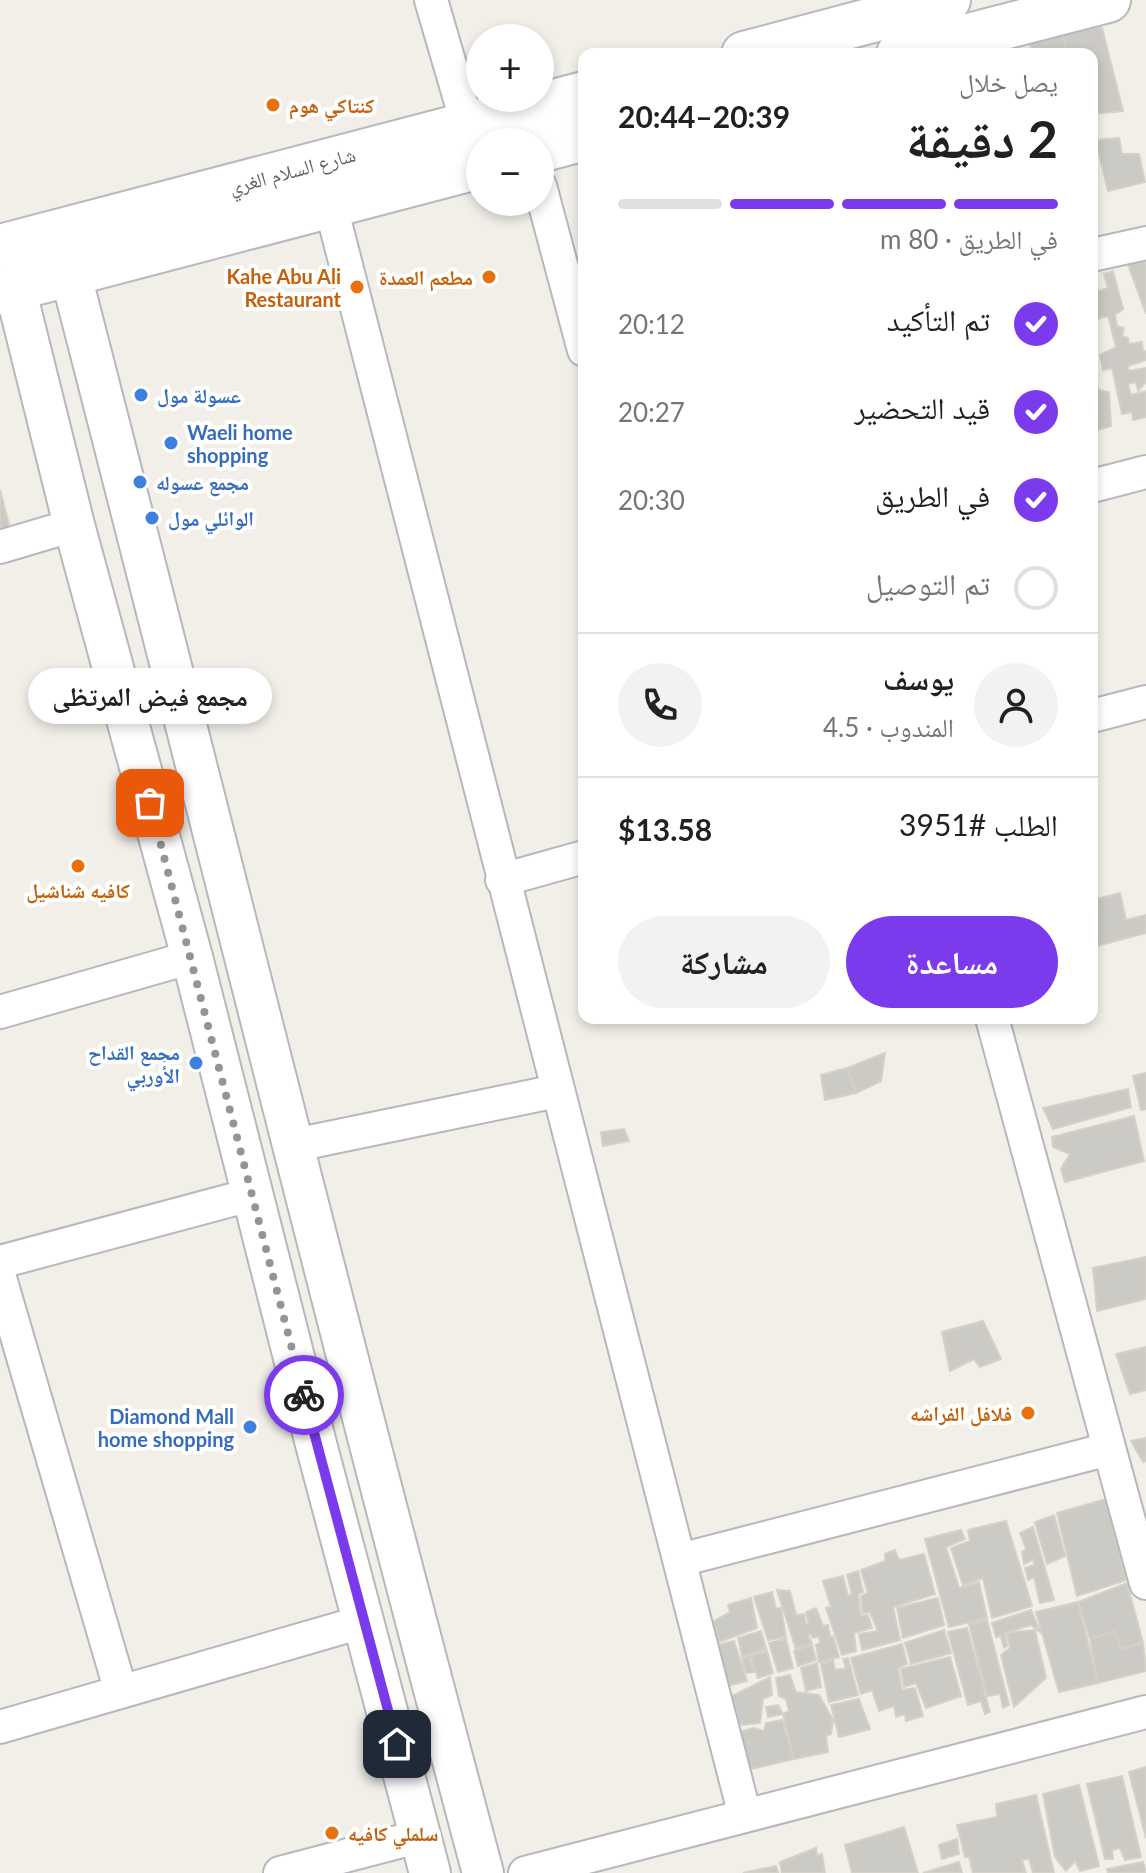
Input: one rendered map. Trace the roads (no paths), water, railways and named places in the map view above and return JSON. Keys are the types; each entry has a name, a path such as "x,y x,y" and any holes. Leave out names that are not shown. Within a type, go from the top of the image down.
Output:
{"main road":[{"path":"811,46 948,0"},
{"path":"922,48 1108,0"},
{"name":"شارع السلام الغري","path":"0,247 578,95"},
{"path":"554,146 578,140"},
{"name":"شارع السلام الغري","path":"7,290 466,169"}],"street":[{"path":"431,0 467,123"},
{"path":"330,203 745,1816"},
{"path":"548,216 578,328"},
{"path":"1098,254 1146,243"},
{"path":"70,272 295,1145 365,1433 483,1873"},
{"path":"7,290 192,957 316,1444 426,1854 280,1873"},
{"path":"1098,484 1146,472"},
{"path":"0,547 74,525"},
{"path":"1098,715 1144,709"},
{"path":"502,880 578,859"},
{"path":"0,1012 192,957"},
{"path":"994,1024 1146,1583"},
{"path":"295,1145 557,1091"},
{"path":"0,1262 254,1194"},
{"path":"0,1278 121,1692"},
{"path":"316,1444 365,1433"},
{"path":"680,1560 1109,1449"},
{"path":"0,1727 365,1621"},
{"path":"525,1873 1146,1712"}],"place":[{"name":"كنتاكي هوم","path":"273,105"},
{"name":"مطعم العمدة","path":"489,277"},
{"name":"Kahe Abu Ali Restaurant","path":"357,287"},
{"name":"عسولة مول","path":"141,395"},
{"name":"Waeli home shopping","path":"171,443"},
{"name":"مجمع عسوله","path":"140,482"},
{"name":"الوائلي مول","path":"152,518"},
{"name":"مجمع فيض المرتظى","path":"150,803"},
{"name":"كافيه شناشيل","path":"78,866"},
{"name":"مجمع القداح الأوربي","path":"196,1063"},
{"name":"فلافل الفراشه","path":"1028,1413"},
{"name":"Diamond Mall home shopping","path":"250,1427"},
{"name":"سلملي كافيه","path":"332,1833"}]}
